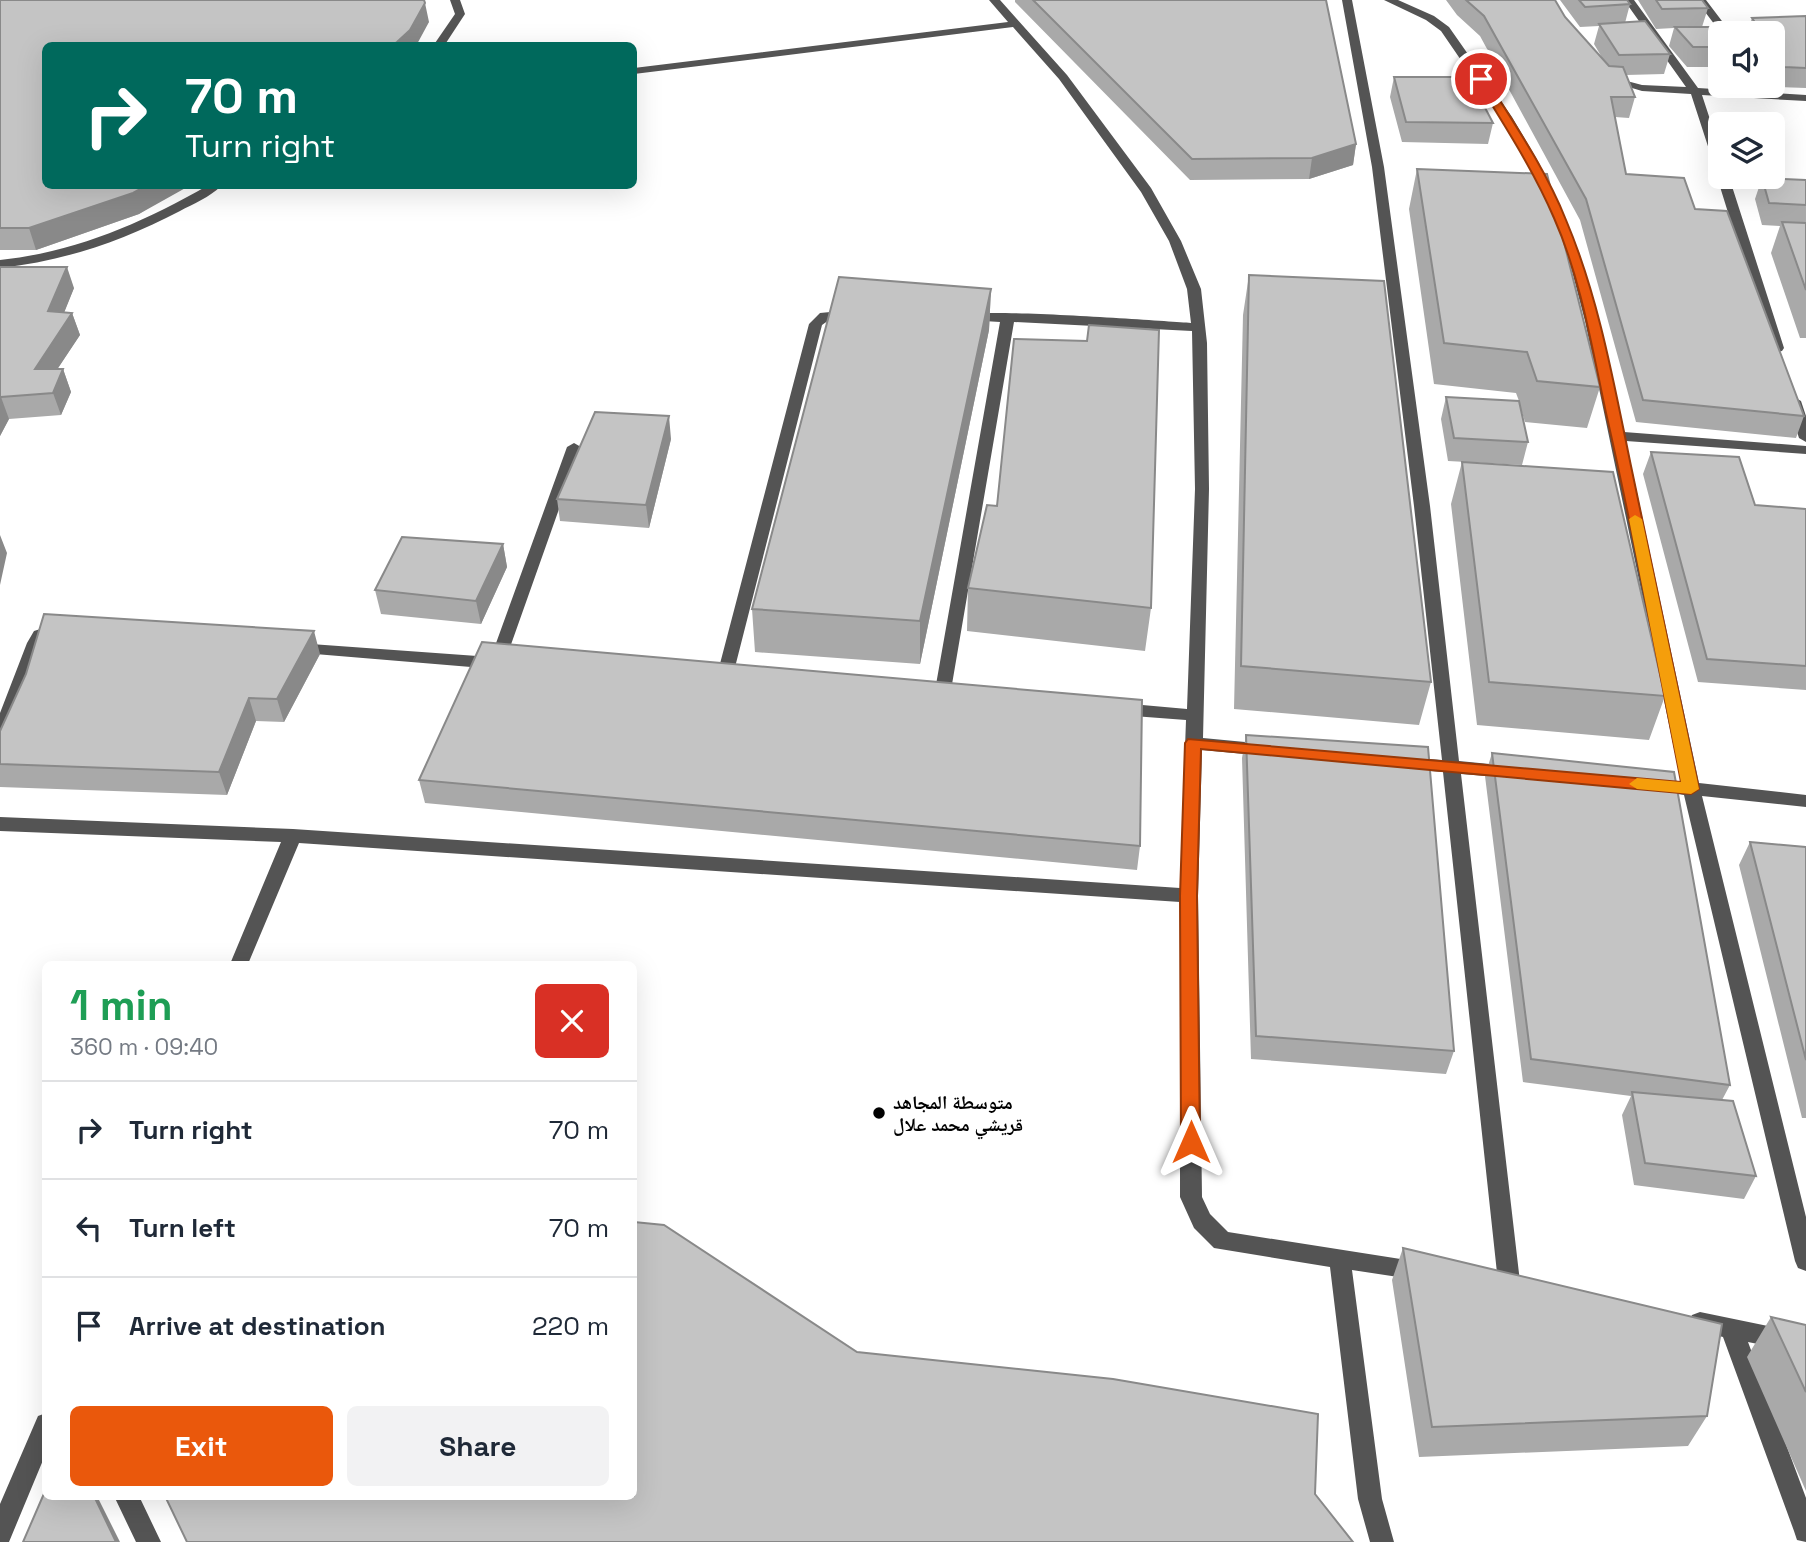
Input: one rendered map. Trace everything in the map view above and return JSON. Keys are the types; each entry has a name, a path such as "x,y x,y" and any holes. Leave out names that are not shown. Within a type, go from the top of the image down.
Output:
{"street":[{"path":"441,42 460,14 455,0"},
{"path":"993,0 1063,77 1147,191 1175,241 1194,289 1198,327 1202,489 1189,896 1191,1196 1202,1221 1222,1241 1431,1272"},
{"path":"1347,0 1378,167 1422,506 1509,1283"},
{"path":"1389,0 1430,18 1445,29 1506,117 1533,163 1573,252 1618,436 1691,789 1806,1261"},
{"path":"1629,0 1696,93 1708,131"},
{"path":"1701,0 1717,21"},
{"path":"637,71 1014,24"},
{"path":"1596,66 1604,78 1616,83 1642,89 1708,94"},
{"path":"1785,97 1806,98"},
{"path":"0,264 49,256 92,244 147,222 209,189"},
{"path":"1727,189 1781,359"},
{"path":"724,679 816,324 819,319 833,314 870,314"},
{"path":"954,316 1198,327"},
{"path":"942,696 1007,317"},
{"path":"1789,385 1806,437"},
{"path":"1618,436 1806,450"},
{"path":"275,647 504,664 574,447"},
{"path":"0,736 40,635 56,629 70,630"},
{"path":"1101,708 1194,715"},
{"path":"1193,743 1288,752"},
{"path":"1383,761 1531,774"},
{"path":"1637,784 1806,801"},
{"path":"0,824 293,836 1189,896"},
{"path":"240,961 293,836"},
{"path":"1340,1259 1370,1499 1382,1542"},
{"path":"1679,1318 1806,1344"},
{"path":"1731,1328 1806,1531"},
{"path":"0,1533 42,1433"},
{"path":"128,1500 149,1542"}],"building":[{"path":"0,0 424,0 425,3 410,30 397,42 42,42 42,189 140,189 29,228 0,228"},
{"path":"1033,0 1326,0 1356,144 1312,158 1192,159"},
{"path":"1466,0 1555,0 1565,17 1609,66 1623,67 1635,97 1611,97 1626,174 1684,178 1695,209 1727,211 1804,416 1643,400 1586,199 1484,16"},
{"path":"1579,0 1627,0 1630,4 1585,7"},
{"path":"1656,0 1702,0 1708,8 1662,9"},
{"path":"1806,16 1806,68 1785,67 1785,21 1754,21 1752,18"},
{"path":"1645,21 1670,54 1619,55 1599,24"},
{"path":"1675,27 1708,27 1708,47 1693,47"},
{"path":"1394,77 1469,77 1493,123 1406,122"},
{"path":"1417,169 1547,174 1600,387 1537,381 1527,352 1444,343"},
{"path":"1785,179 1806,180 1806,205 1769,203 1765,189 1785,189"},
{"path":"1782,222 1806,223 1806,290"},
{"path":"0,267 67,267 48,311 72,313 35,369 63,369 53,393 0,398"},
{"path":"1249,275 1384,281 1431,682 1241,666"},
{"path":"839,277 991,289 920,621 752,609"},
{"path":"1089,325 1159,330 1151,608 968,588 987,505 997,506 1014,339 1087,341"},
{"path":"1446,397 1519,401 1528,442 1454,438"},
{"path":"595,412 669,416 646,505 557,499"},
{"path":"1651,452 1739,457 1755,505 1806,509 1806,666 1707,659"},
{"path":"1462,462 1613,472 1665,696 1489,682"},
{"path":"402,537 503,544 476,601 375,590"},
{"path":"44,614 314,631 277,699 249,698 219,772 0,764 0,731 26,674"},
{"path":"482,642 1142,700 1140,846 419,780"},
{"path":"1246,735 1428,747 1454,1051 1256,1036"},
{"path":"1492,753 1674,772 1730,1085 1531,1059"},
{"path":"1750,842 1806,847 1806,1060"},
{"path":"1632,1092 1733,1101 1756,1176 1645,1163"},
{"path":"637,1222 664,1225 857,1352 1113,1379 1318,1414 1315,1494 1353,1542 187,1542 167,1500 637,1500"},
{"path":"1403,1248 1722,1324 1707,1416 1432,1427"},
{"path":"1771,1317 1806,1325 1806,1392"},
{"path":"42,1498 96,1500 116,1542 23,1542"}],"slow traffic":[{"path":"1635,519 1691,789 1637,784"}],"place":[{"name":"متوسطة المجاهد قريشي محمد علال","path":"879,1113"}],"route":[{"path":"1191,1142 1189,896 1193,743 1691,789 1618,436 1573,252 1533,163 1481,79"}]}
